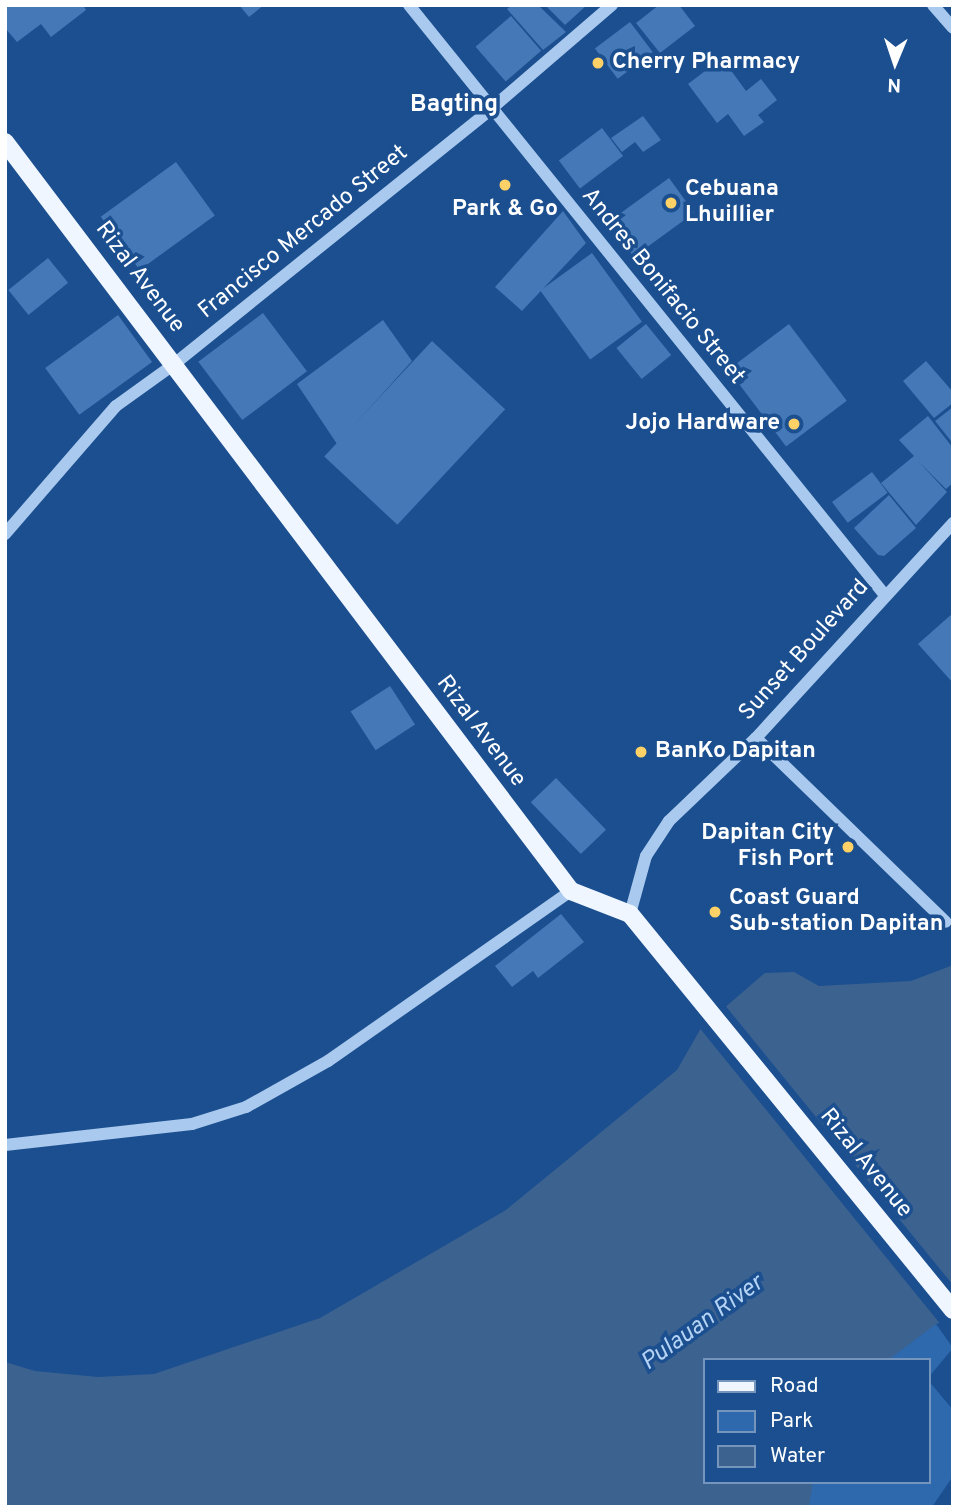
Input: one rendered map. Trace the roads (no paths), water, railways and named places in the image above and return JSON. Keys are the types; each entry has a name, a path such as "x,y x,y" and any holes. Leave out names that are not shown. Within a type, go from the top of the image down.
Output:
{"main road":[{"name":"Rizal Avenue","path":"5,142 571,891"},
{"path":"571,891 630,914"},
{"name":"Rizal Avenue","path":"630,914 953,1310"}],"street":[{"name":"Andres Bonifacio Street","path":"409,5 884,594"},
{"path":"933,5 953,28"},
{"name":"Francisco Mercado Street","path":"5,534 116,405 173,365 491,109 606,7"},
{"name":"Sunset Boulevard","path":"630,914 646,856 669,821 756,738 884,594 953,523"},
{"path":"756,738 946,922"},
{"path":"5,1145 192,1124 246,1107 328,1060 571,891"}],"water":[{"name":"Pulauan River","path":"953,965 953,1319 936,1324 891,1358 702,1358 702,1484 813,1484 809,1507 5,1507 5,1362 35,1371 98,1377 154,1374 320,1318 506,1210 677,1070 701,1028 765,973 794,972 819,986 911,981"}],"place":[{"name":"Cherry Pharmacy","path":"598,63"},
{"name":"Park & Go","path":"505,185"},
{"name":"Cebuana Lhuillier","path":"671,203"},
{"name":"Jojo Hardware","path":"794,424"},
{"name":"BanKo Dapitan","path":"641,752"},
{"name":"Dapitan City Fish Port","path":"848,847"},
{"name":"Coast Guard Sub-station Dapitan","path":"715,912"}],"district":[{"name":"Bagting","path":"454,106"}]}
